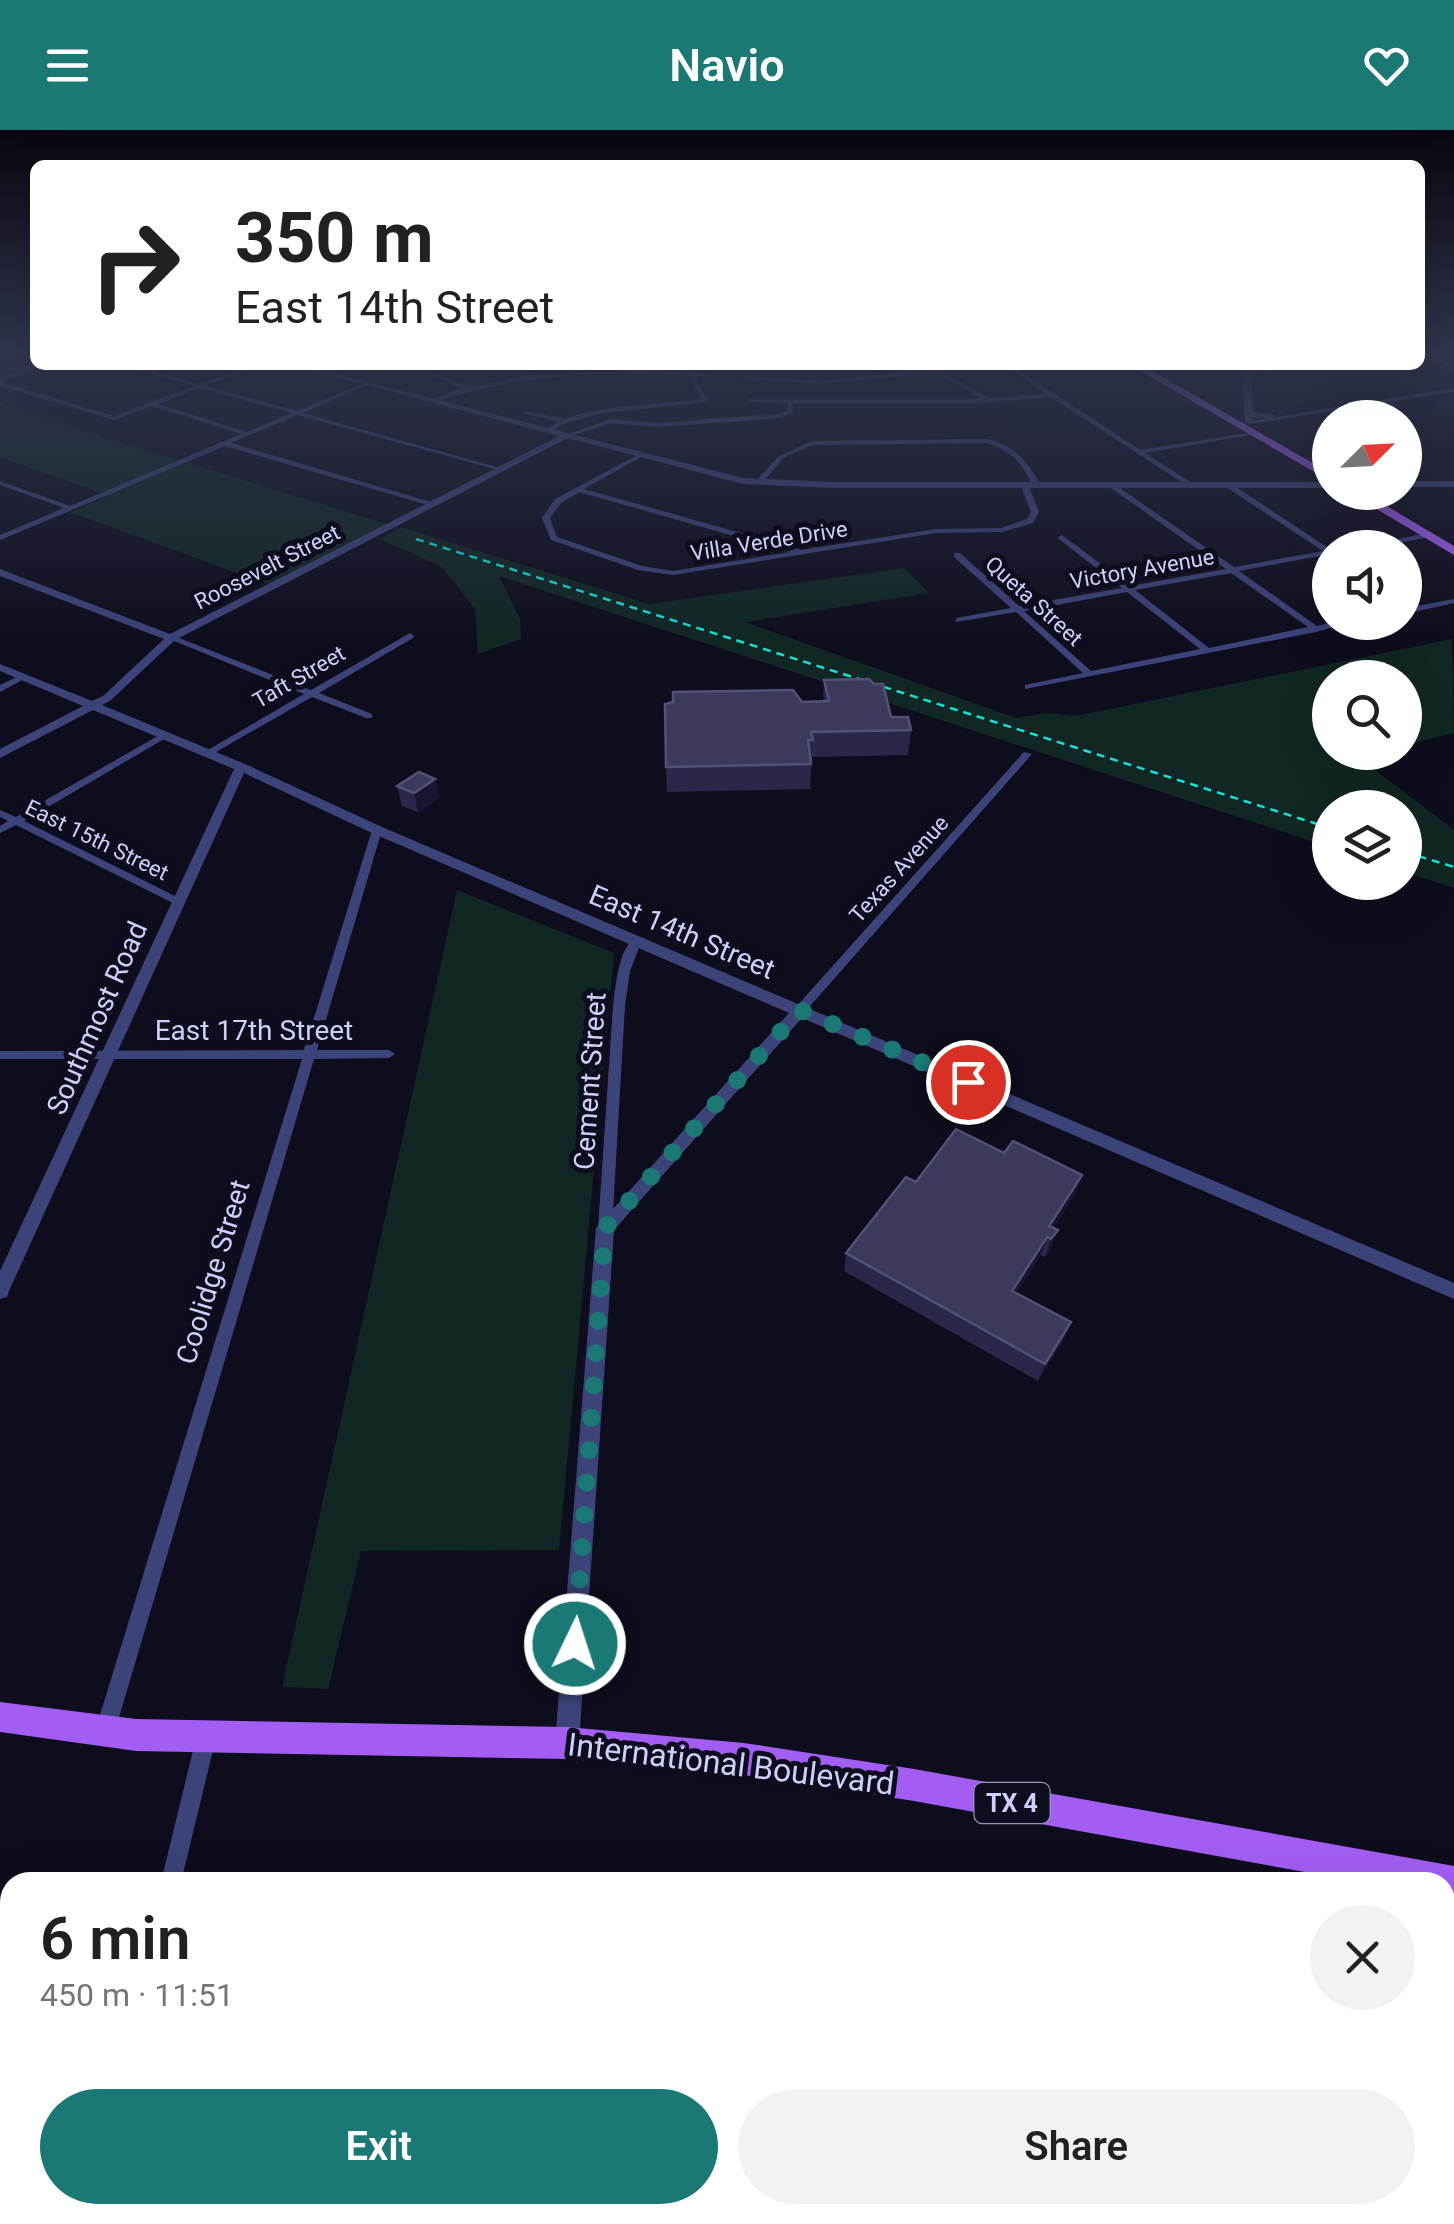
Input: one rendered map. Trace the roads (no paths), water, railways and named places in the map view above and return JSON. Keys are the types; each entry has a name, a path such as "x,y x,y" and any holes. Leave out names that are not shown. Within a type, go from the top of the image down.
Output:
{"main road":[{"path":"1286,448 1312,468"},
{"path":"1384,510 1454,551"},
{"path":"1402,510 1454,540"},
{"name":"International Boulevard","path":"0,1717 105,1731 206,1738 567,1743 744,1759 1393,1872"}],"street":[{"path":"0,538 215,448"},
{"path":"237,448 434,504"},
{"path":"423,448 500,469"},
{"name":"Roosevelt Street","path":"0,754 107,698 171,638 543,448"},
{"path":"612,448 760,482 1312,483"},
{"path":"760,482 782,457 802,448"},
{"path":"1006,448 1026,462 1034,481 1027,485"},
{"path":"1136,448 1190,484"},
{"path":"1142,452 1156,448"},
{"name":"Villa Verde Drive","path":"641,455 548,510 546,526 554,538 642,568 672,574 936,532 1012,528 1034,516 1027,485"},
{"path":"0,483 70,508"},
{"path":"1111,484 1312,626"},
{"path":"1422,484 1454,484"},
{"path":"1227,485 1312,540"},
{"path":"578,490 803,553"},
{"path":"1422,536 1426,535"},
{"path":"1062,538 1206,650"},
{"name":"Queta Street","path":"956,555 1088,673"},
{"name":"Victory Avenue","path":"959,620 1312,555"},
{"path":"0,572 369,716"},
{"path":"1422,607 1454,601"},
{"path":"1028,686 1312,630"},
{"name":"Taft Street","path":"209,753 410,636"},
{"name":"East 14th Street","path":"0,667 209,753 377,830 1454,1292"},
{"path":"0,690 24,677"},
{"path":"0,830 166,735"},
{"name":"Texas Avenue","path":"800,1010 1027,754"},
{"name":"Southmost Road","path":"0,1291 241,767"},
{"name":"East 15th Street","path":"0,814 177,902"},
{"name":"Coolidge Street","path":"105,1731 377,830"},
{"name":"Cement Street","path":"605,1228 619,1006 624,971 636,940"},
{"path":"567,1743 605,1228 800,1010"},
{"name":"East 17th Street","path":"0,1055 389,1054"},
{"path":"173,1872 206,1738"}],"railway":[{"path":"416,539 1312,822"},
{"path":"1422,857 1454,867"}]}
